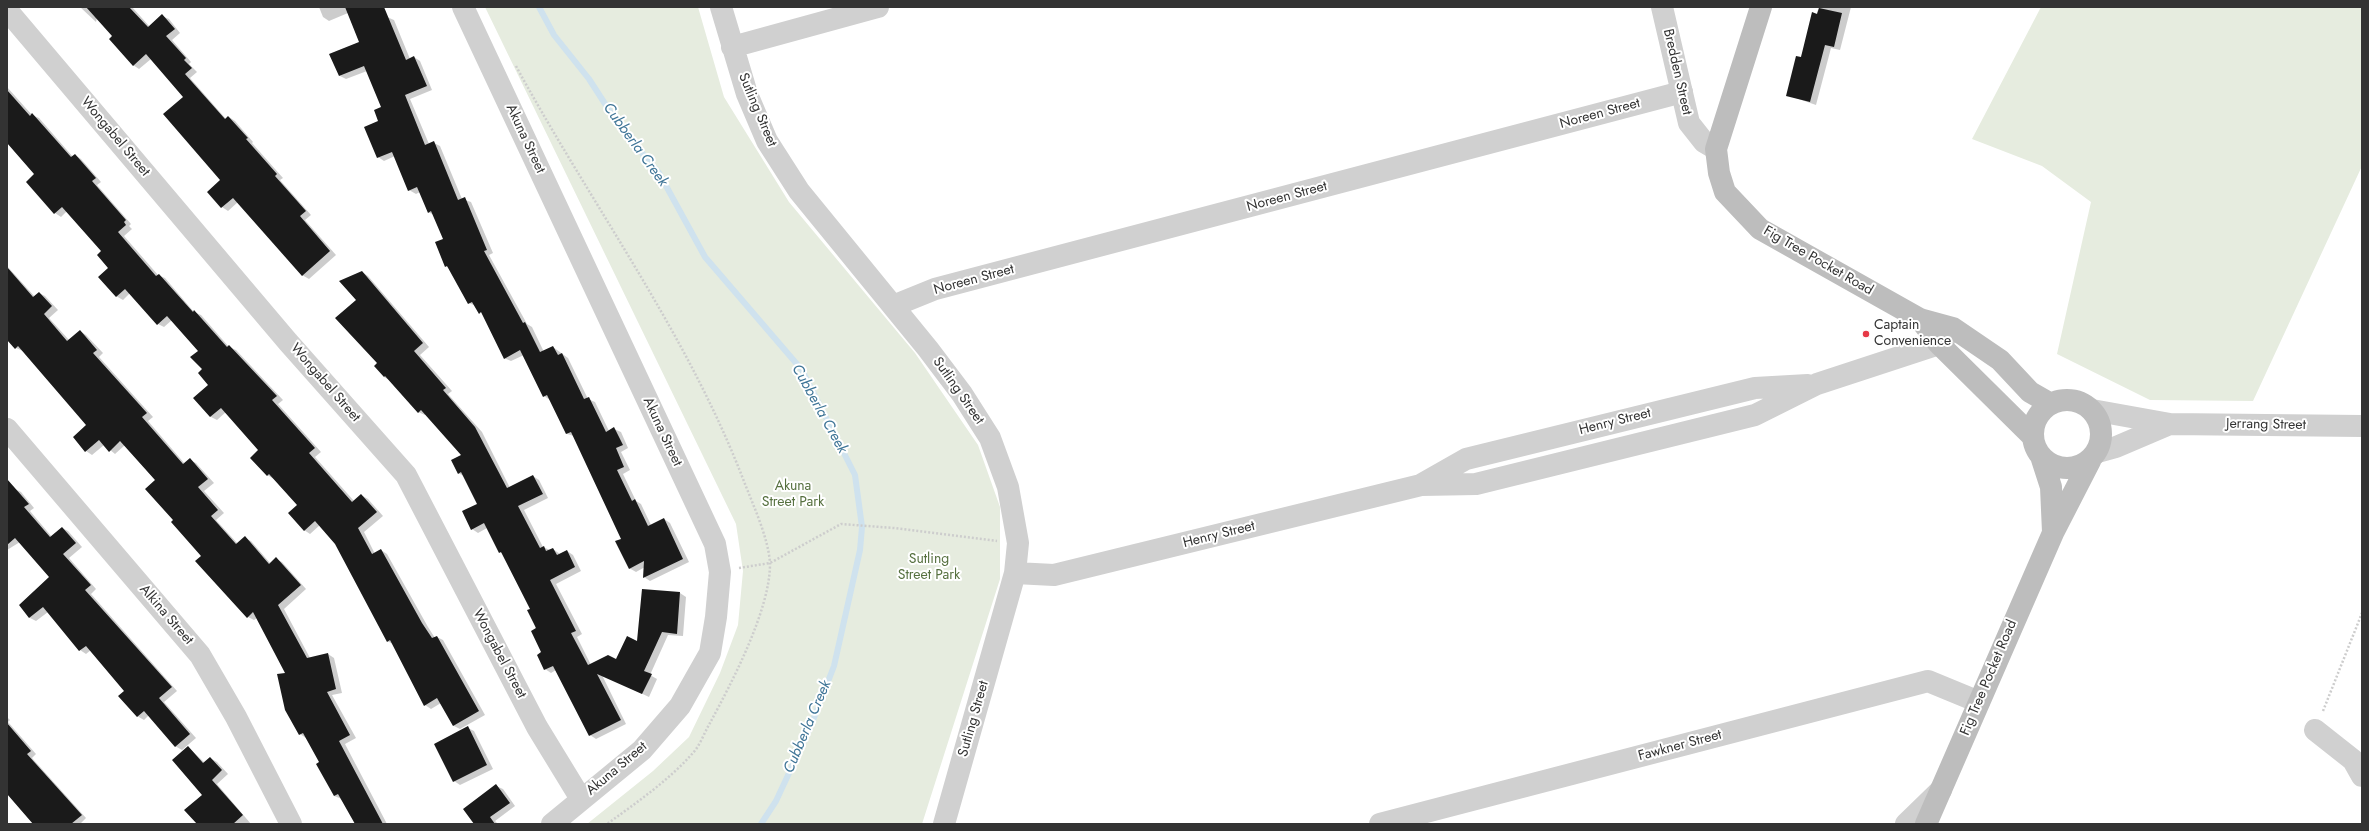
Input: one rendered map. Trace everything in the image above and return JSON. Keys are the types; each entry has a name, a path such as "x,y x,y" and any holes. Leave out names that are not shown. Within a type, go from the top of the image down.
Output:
{"main road":[{"name":"Fig Tree Pocket Road","path":"1761,7 1716,149 1719,173 1725,192 1760,229 1920,319 1954,328 2000,360 2030,392 2051,404"},
{"name":"Fig Tree Pocket Road","path":"1920,319 1939,344 2033,437"},
{"path":"2061,400 2072,400 2083,403 2092,410 2099,419 2102,430 2102,441 2094,456 2075,468 2059,468 2049,464 2041,456 2033,437 2037,418 2051,404 2061,400"},
{"name":"Fig Tree Pocket Road","path":"2041,456 2051,487 2053,533"},
{"name":"Fig Tree Pocket Road","path":"1926,824 2053,533 2094,456"}],"street":[{"name":"Akuna Street","path":"463,7 715,544 720,572 716,617 710,653 680,706 642,750 581,798 552,824"},
{"name":"Sutling Street","path":"721,7 747,94 767,141 799,191 893,306 962,394 990,438 1008,487 1018,543 1015,573 944,824"},
{"path":"732,47 878,7"},
{"name":"Bredden Street","path":"1662,7 1689,123 1704,142 1716,149"},
{"name":"Wongabel Street","path":"7,10 288,342 406,475 537,727 581,798"},
{"name":"Noreen Street","path":"893,306 935,289 1682,92"},
{"name":"Henry Street","path":"1015,573 1054,575 1421,485 1466,459 1755,388 1817,384 1939,344 1954,328"},
{"name":"Jerrang Street","path":"2092,410 2170,424 2362,426"},
{"name":"Jerrang Street","path":"2094,456 2170,424"},
{"name":"Alkina Street","path":"7,429 200,655 236,717 292,824"},
{"name":"Fawkner Street","path":"1380,824 1928,681 1979,702"},
{"path":"2315,730 2353,760 2362,776"},
{"path":"1906,824 1942,790"}],"path":[{"path":"720,572 770,563 841,524 894,528 1018,543"},
{"path":"2315,730 2362,613"}],"green space":[{"path":"485,7 698,7 724,97 789,202 915,353 978,445 1000,507 1000,579 922,824 587,824 653,771 689,737 720,673 738,625 743,571 736,524"},
{"path":"2041,7 2362,7 2362,166 2253,401 2150,400 2057,354 2091,202 2042,166 1972,139"}],"building":[{"path":"86,7 129,7 148,27 162,14 175,29 166,36 186,58 184,60 192,68 185,74 225,119 228,116 248,138 246,139 277,174 275,176 306,211 300,216 330,251 302,276 233,198 221,208 207,192 220,180 163,114 183,97 146,54 133,66 109,39 112,36"},
{"path":"345,7 384,7 406,60 414,56 427,86 405,95 425,145 434,141 458,200 465,197 487,250 484,251 523,323 525,322 540,352 553,346 558,355 562,353 584,399 589,397 606,432 614,427 623,445 616,448 624,467 617,470 632,501 635,499 648,526 664,518 683,559 643,578 644,561 629,569 615,541 621,539 571,432 566,434 547,395 543,397 520,350 504,359 481,312 479,314 472,302 468,304 447,266 445,267 435,242 443,239 431,211 428,213 417,187 408,191 392,152 377,158 364,127 378,121 374,110 381,107 364,66 339,76 329,54 359,42"},
{"path":"1819,8 1842,13 1834,47 1825,45 1810,102 1786,96 1796,56 1801,57 1812,12 1817,14"},
{"path":"7,90 30,116 32,113 71,157 75,154 96,178 92,181 126,220 124,222 126,225 118,232 156,276 159,274 193,312 194,310 227,347 229,345 277,396 272,400 315,448 309,453 352,502 361,494 377,512 358,528 372,554 381,549 422,623 432,638 437,636 479,711 453,726 437,698 424,706 390,640 387,642 335,544 315,521 304,531 288,513 297,505 269,474 267,476 250,458 258,450 221,408 210,417 193,398 208,385 198,373 202,369 190,357 198,351 167,316 157,325 125,289 116,297 98,277 108,268 97,255 101,251 62,207 54,214 26,182 34,174 7,143"},
{"path":"7,267 33,297 39,292 52,306 44,314 67,341 80,330 97,350 93,353 147,413 142,417 183,464 190,458 208,479 198,487 218,510 211,516 236,544 245,536 269,564 276,557 301,585 278,605 307,658 328,653 336,689 327,692 350,735 339,741 383,824 355,824 338,794 334,796 316,764 319,762 303,733 299,735 285,710 277,674 285,673 253,612 247,618 195,561 201,556 171,522 173,520 145,489 155,480 120,441 109,452 99,440 85,452 73,437 86,425 18,346 15,349 7,340"},
{"path":"362,271 423,343 414,351 446,388 443,390 475,427 507,488 533,475 543,494 518,506 540,548 544,546 546,551 553,548 557,555 567,550 575,567 550,580 576,631 571,633 588,665 608,655 616,659 627,636 637,641 642,589 680,592 677,634 662,632 644,671 652,674 642,694 597,674 621,720 589,736 553,666 544,670 537,655 541,652 531,631 536,628 527,610 530,609 501,552 499,553 484,523 471,530 462,511 477,504 461,472 458,474 451,460 461,455 421,410 418,413 385,376 384,377 374,366 377,363 335,318 356,300 339,281"},
{"path":"7,479 29,504 24,507 50,537 62,527 76,543 63,554 91,585 85,590 172,687 159,698 190,734 175,747 144,711 137,717 118,696 124,691 86,646 79,651 43,607 29,618 19,605 49,577 15,538 7,545"},
{"path":"7,723 31,751 27,754 82,815 71,824 33,824 7,794"},
{"path":"468,726 487,765 453,782 434,744"},
{"path":"188,746 203,763 210,757 222,770 212,780 243,815 233,824 197,824 184,810 202,795 172,760"},
{"path":"496,784 510,803 490,817 495,824 474,824 463,809"}],"waterway":[{"name":"Cubberla Creek","path":"539,7 554,35 589,79 620,127 659,173 705,257 802,370 855,475 862,527 860,550 834,666 810,728 776,801 761,824"}],"place":[{"name":"Captain Convenience","path":"1866,334"}],"park label":[{"name":"Akuna Street Park","path":"793,496"},
{"name":"Sutling Street Park","path":"929,568"}]}
